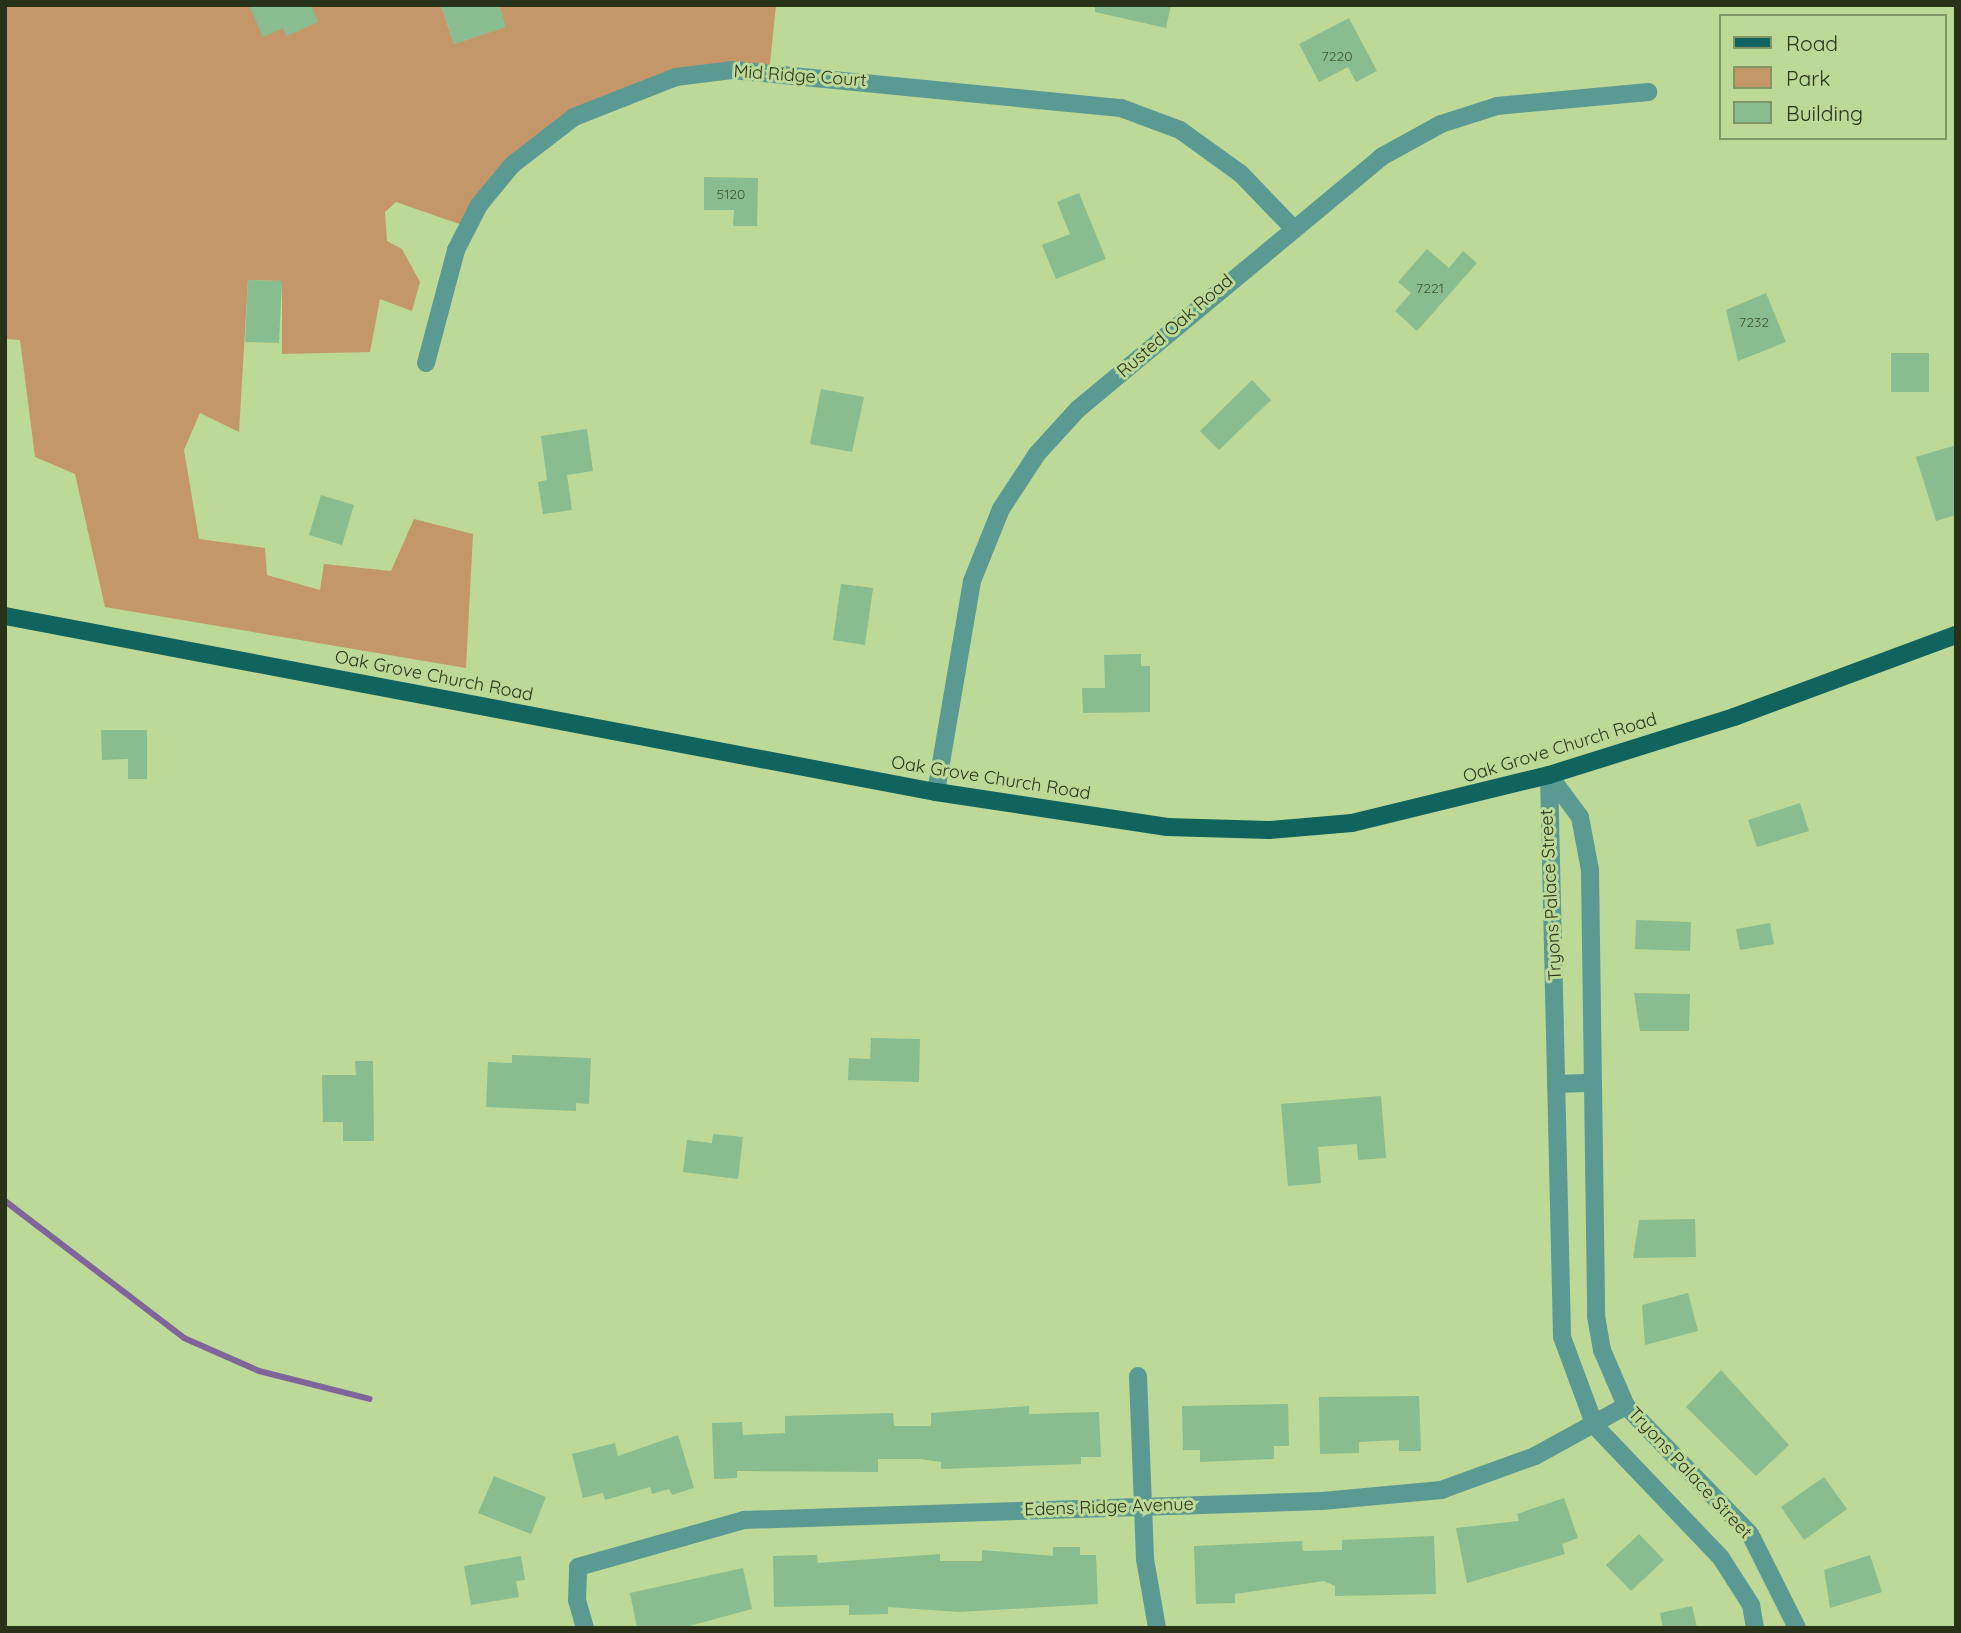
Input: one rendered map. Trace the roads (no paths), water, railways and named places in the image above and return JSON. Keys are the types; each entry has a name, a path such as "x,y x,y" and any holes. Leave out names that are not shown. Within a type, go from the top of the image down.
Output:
{"main road":[{"name":"Oak Grove Church Road","path":"5,617 936,792 1167,827 1269,830 1352,823 1549,775 1734,717 1956,635"}],"street":[{"name":"Mid Ridge Court","path":"426,363 456,250 479,205 512,165 574,117 676,77 732,70 1121,108 1181,130 1241,174 1291,226"},
{"name":"Rusted Oak Road","path":"936,792 972,581 1001,509 1037,454 1078,409 1291,226 1381,157 1441,124 1497,106 1648,92"},
{"name":"Tryons Palace Street","path":"1549,775 1580,817 1590,870 1596,1315 1602,1350 1626,1406 1750,1534 1797,1628"},
{"name":"Tryons Palace Street","path":"1549,775 1562,1337 1595,1426 1721,1558 1751,1605 1755,1628"},
{"path":"1556,1084 1592,1083"},
{"path":"1138,1376 1146,1506 1145,1559 1157,1628"},
{"name":"Edens Ridge Avenue","path":"585,1628 577,1600 578,1567 744,1520 1146,1506 1441,1490 1489,1476 1595,1426 1626,1406"}],"waterway":[{"path":"5,1201 184,1338 259,1371 370,1399"}]}
